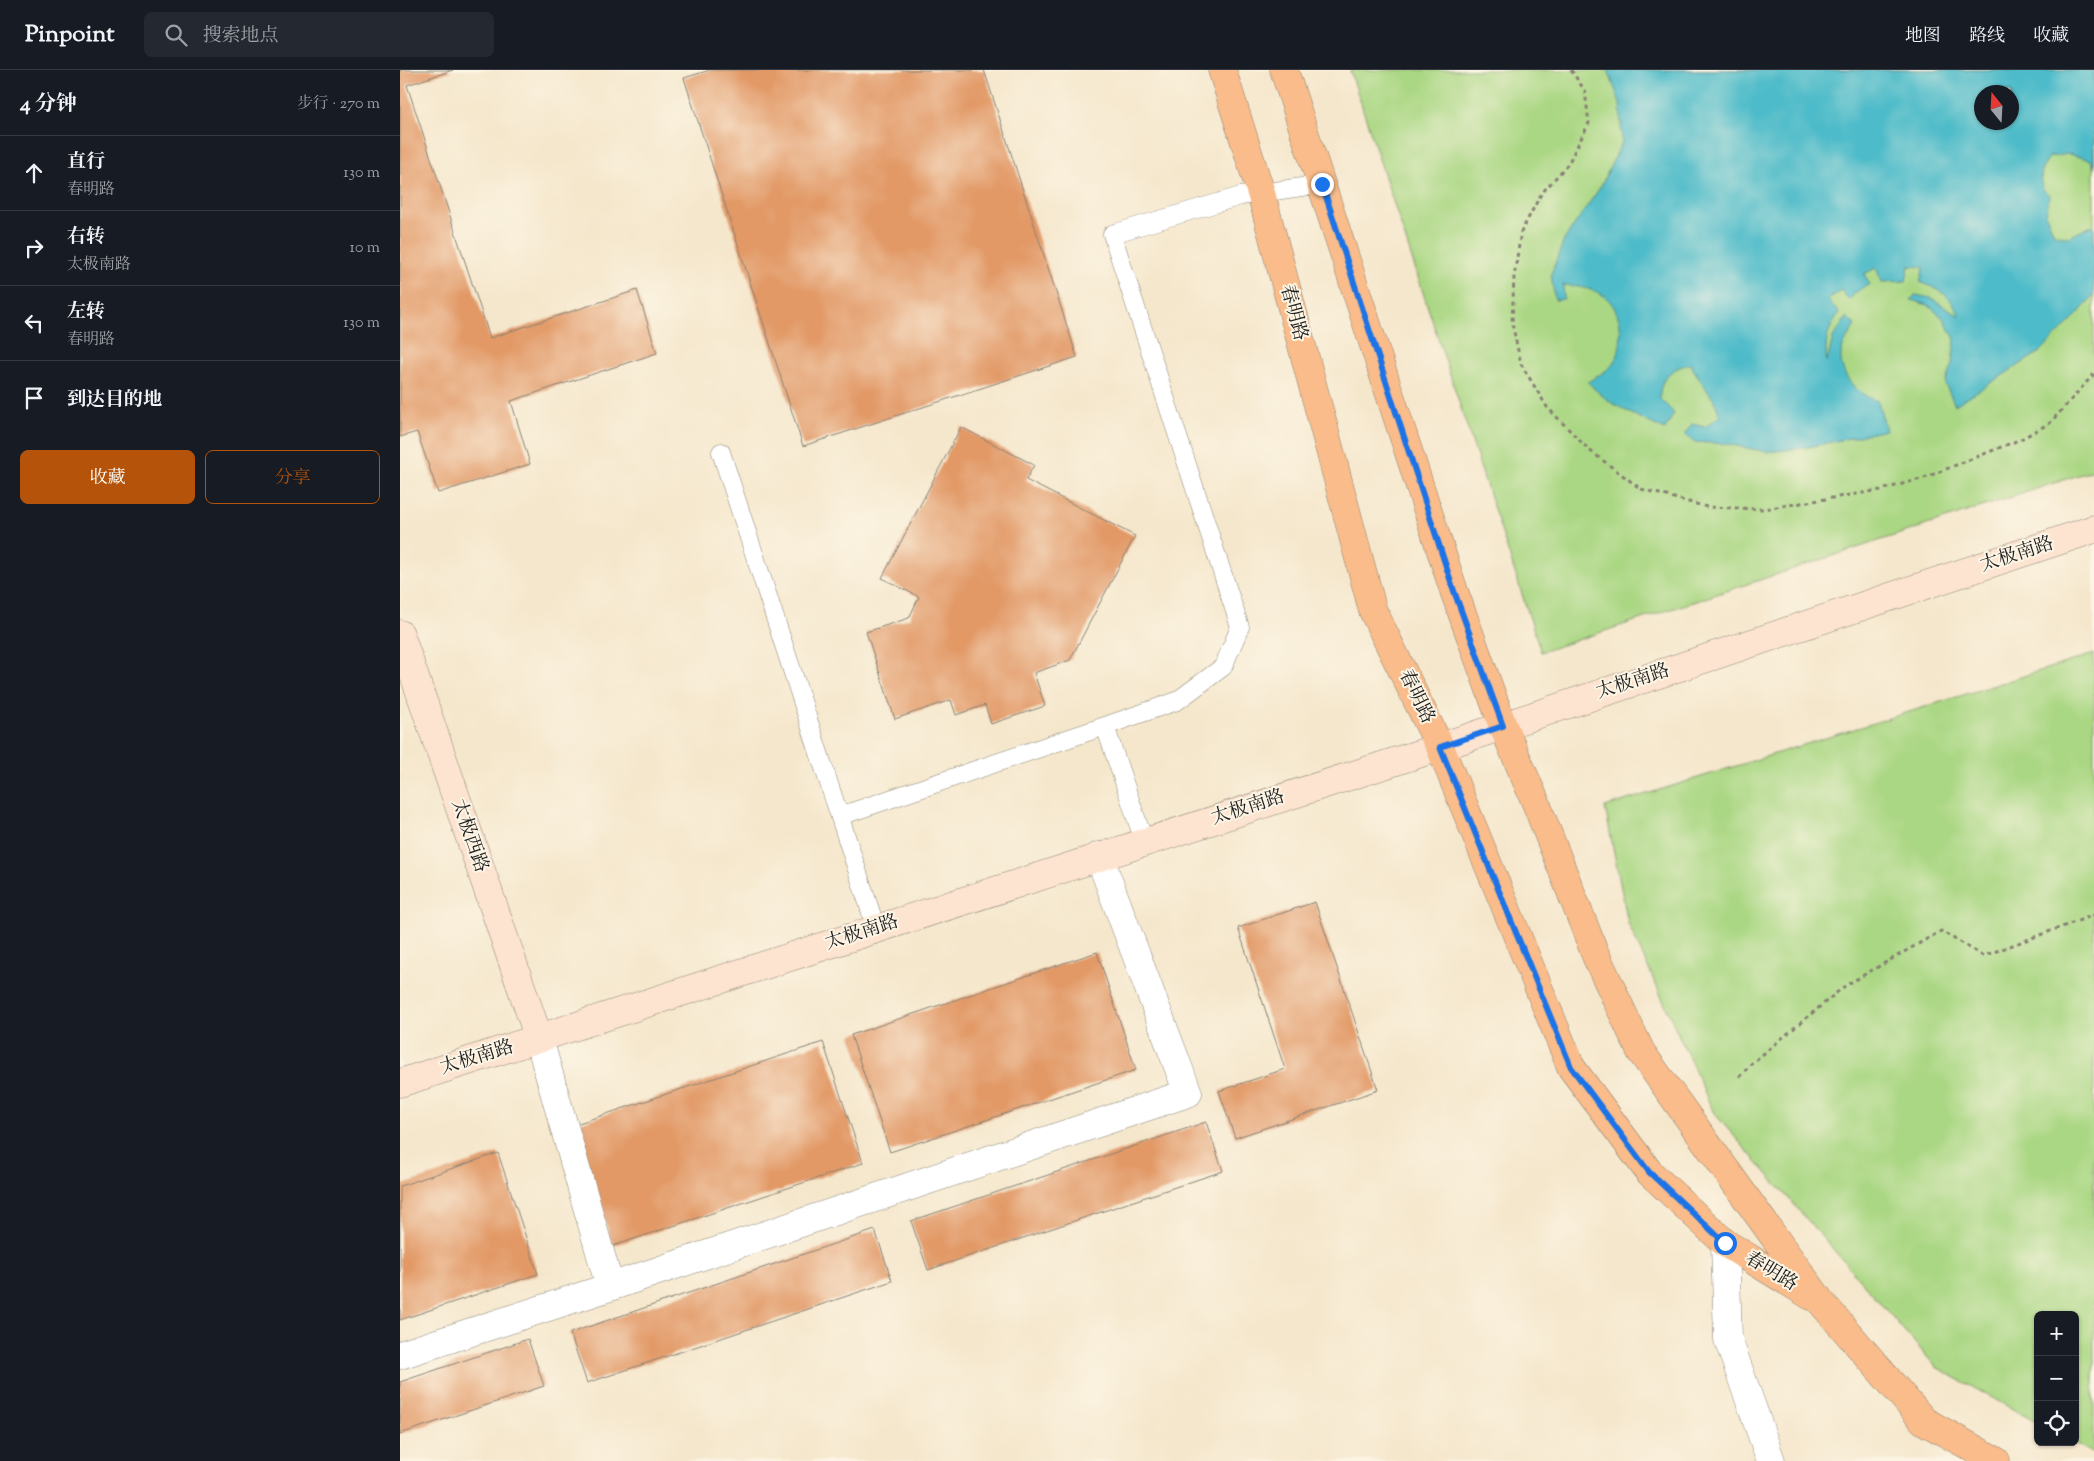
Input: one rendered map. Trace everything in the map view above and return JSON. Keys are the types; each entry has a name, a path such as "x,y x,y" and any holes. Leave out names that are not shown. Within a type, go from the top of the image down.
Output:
{"main road":[{"name":"春明路","path":"1222,70 1261,192 1373,611 1440,747 1571,1067 1649,1172 1725,1243 1821,1302"},
{"name":"春明路","path":"1284,70 1454,591 1503,726 1536,803 1596,956 1641,1052 1821,1302 1924,1421 1996,1461"},
{"name":"太极南路","path":"400,1083 1144,841 1440,747 2094,529"},
{"name":"太极西路","path":"400,634 539,1039"}],"street":[{"path":"400,1354 610,1287 1188,1093 1099,856"},
{"path":"539,1039 610,1287"},
{"path":"1725,1243 1728,1339 1771,1461"}],"lane":[{"path":"840,816 1178,702 1223,667 1240,627 1112,234 1240,196 1322,184"},
{"path":"721,452 876,928"},
{"path":"1105,726 1144,841"}],"path":[{"path":"1572,70 1585,91 1589,123 1568,164 1541,194 1521,232 1514,277 1512,324 1521,364 1547,408 1589,450 1641,489 1707,507 1764,509 1882,490 1924,478 2021,439 2050,423 2094,374"},
{"path":"1739,1078 1751,1064 1846,985 1942,931 1983,956 2094,915"}],"green space":[{"path":"1350,70 2094,70 2094,470 1541,652"},
{"path":"2094,654 2094,1454 2079,1445 2079,1311 2034,1311 2034,1421 1936,1367 1714,1113 1628,923 1605,807"}],"water":[{"path":"1608,70 2094,70 2094,168 2091,160 2068,154 2049,157 2041,171 2042,188 2049,195 2046,215 2054,234 2069,237 2094,226 2094,294 2078,314 2040,352 1955,405 1945,384 1952,364 1955,339 1944,319 1928,305 1911,300 1915,295 1931,298 1960,316 1956,309 1944,294 1920,282 1924,267 1909,266 1906,281 1882,282 1876,268 1864,274 1870,284 1856,292 1849,300 1841,290 1828,300 1839,313 1832,324 1828,336 1826,355 1827,362 1833,337 1847,317 1855,325 1846,340 1841,354 1843,370 1857,390 1878,401 1886,430 1809,447 1767,452 1727,444 1693,442 1685,434 1692,424 1705,427 1720,416 1715,402 1690,364 1672,371 1662,385 1660,399 1674,413 1665,430 1614,404 1588,382 1611,367 1617,356 1621,336 1618,316 1614,307 1601,294 1592,290 1563,285 1564,299 1555,300 1551,274 1564,240 1601,186 1622,142 1620,103"}],"building":[{"path":"400,70 453,70 407,85 490,338 637,290 657,353 511,401 530,464 438,493 417,432 400,437"},
{"path":"710,70 984,70 1077,357 803,446 684,78"},
{"path":"961,427 1034,465 1026,480 1135,536 1070,660 1034,673 1045,706 991,724 985,705 956,715 951,700 895,719 866,632 909,618 919,597 882,578"},
{"path":"1315,902 1378,1090 1235,1138 1219,1091 1285,1069 1238,928"},
{"path":"1097,952 1136,1070 890,1152 851,1035"},
{"path":"823,1042 863,1163 613,1246 573,1125"},
{"path":"1206,1122 1223,1171 928,1270 911,1221"},
{"path":"498,1153 538,1274 400,1320 400,1186"},
{"path":"875,1230 892,1281 587,1383 570,1333"},
{"path":"528,1339 544,1386 400,1434 400,1382"}],"route":[{"path":"1322,184 1454,591 1503,726 1440,747 1571,1067 1649,1172 1725,1243"}]}
